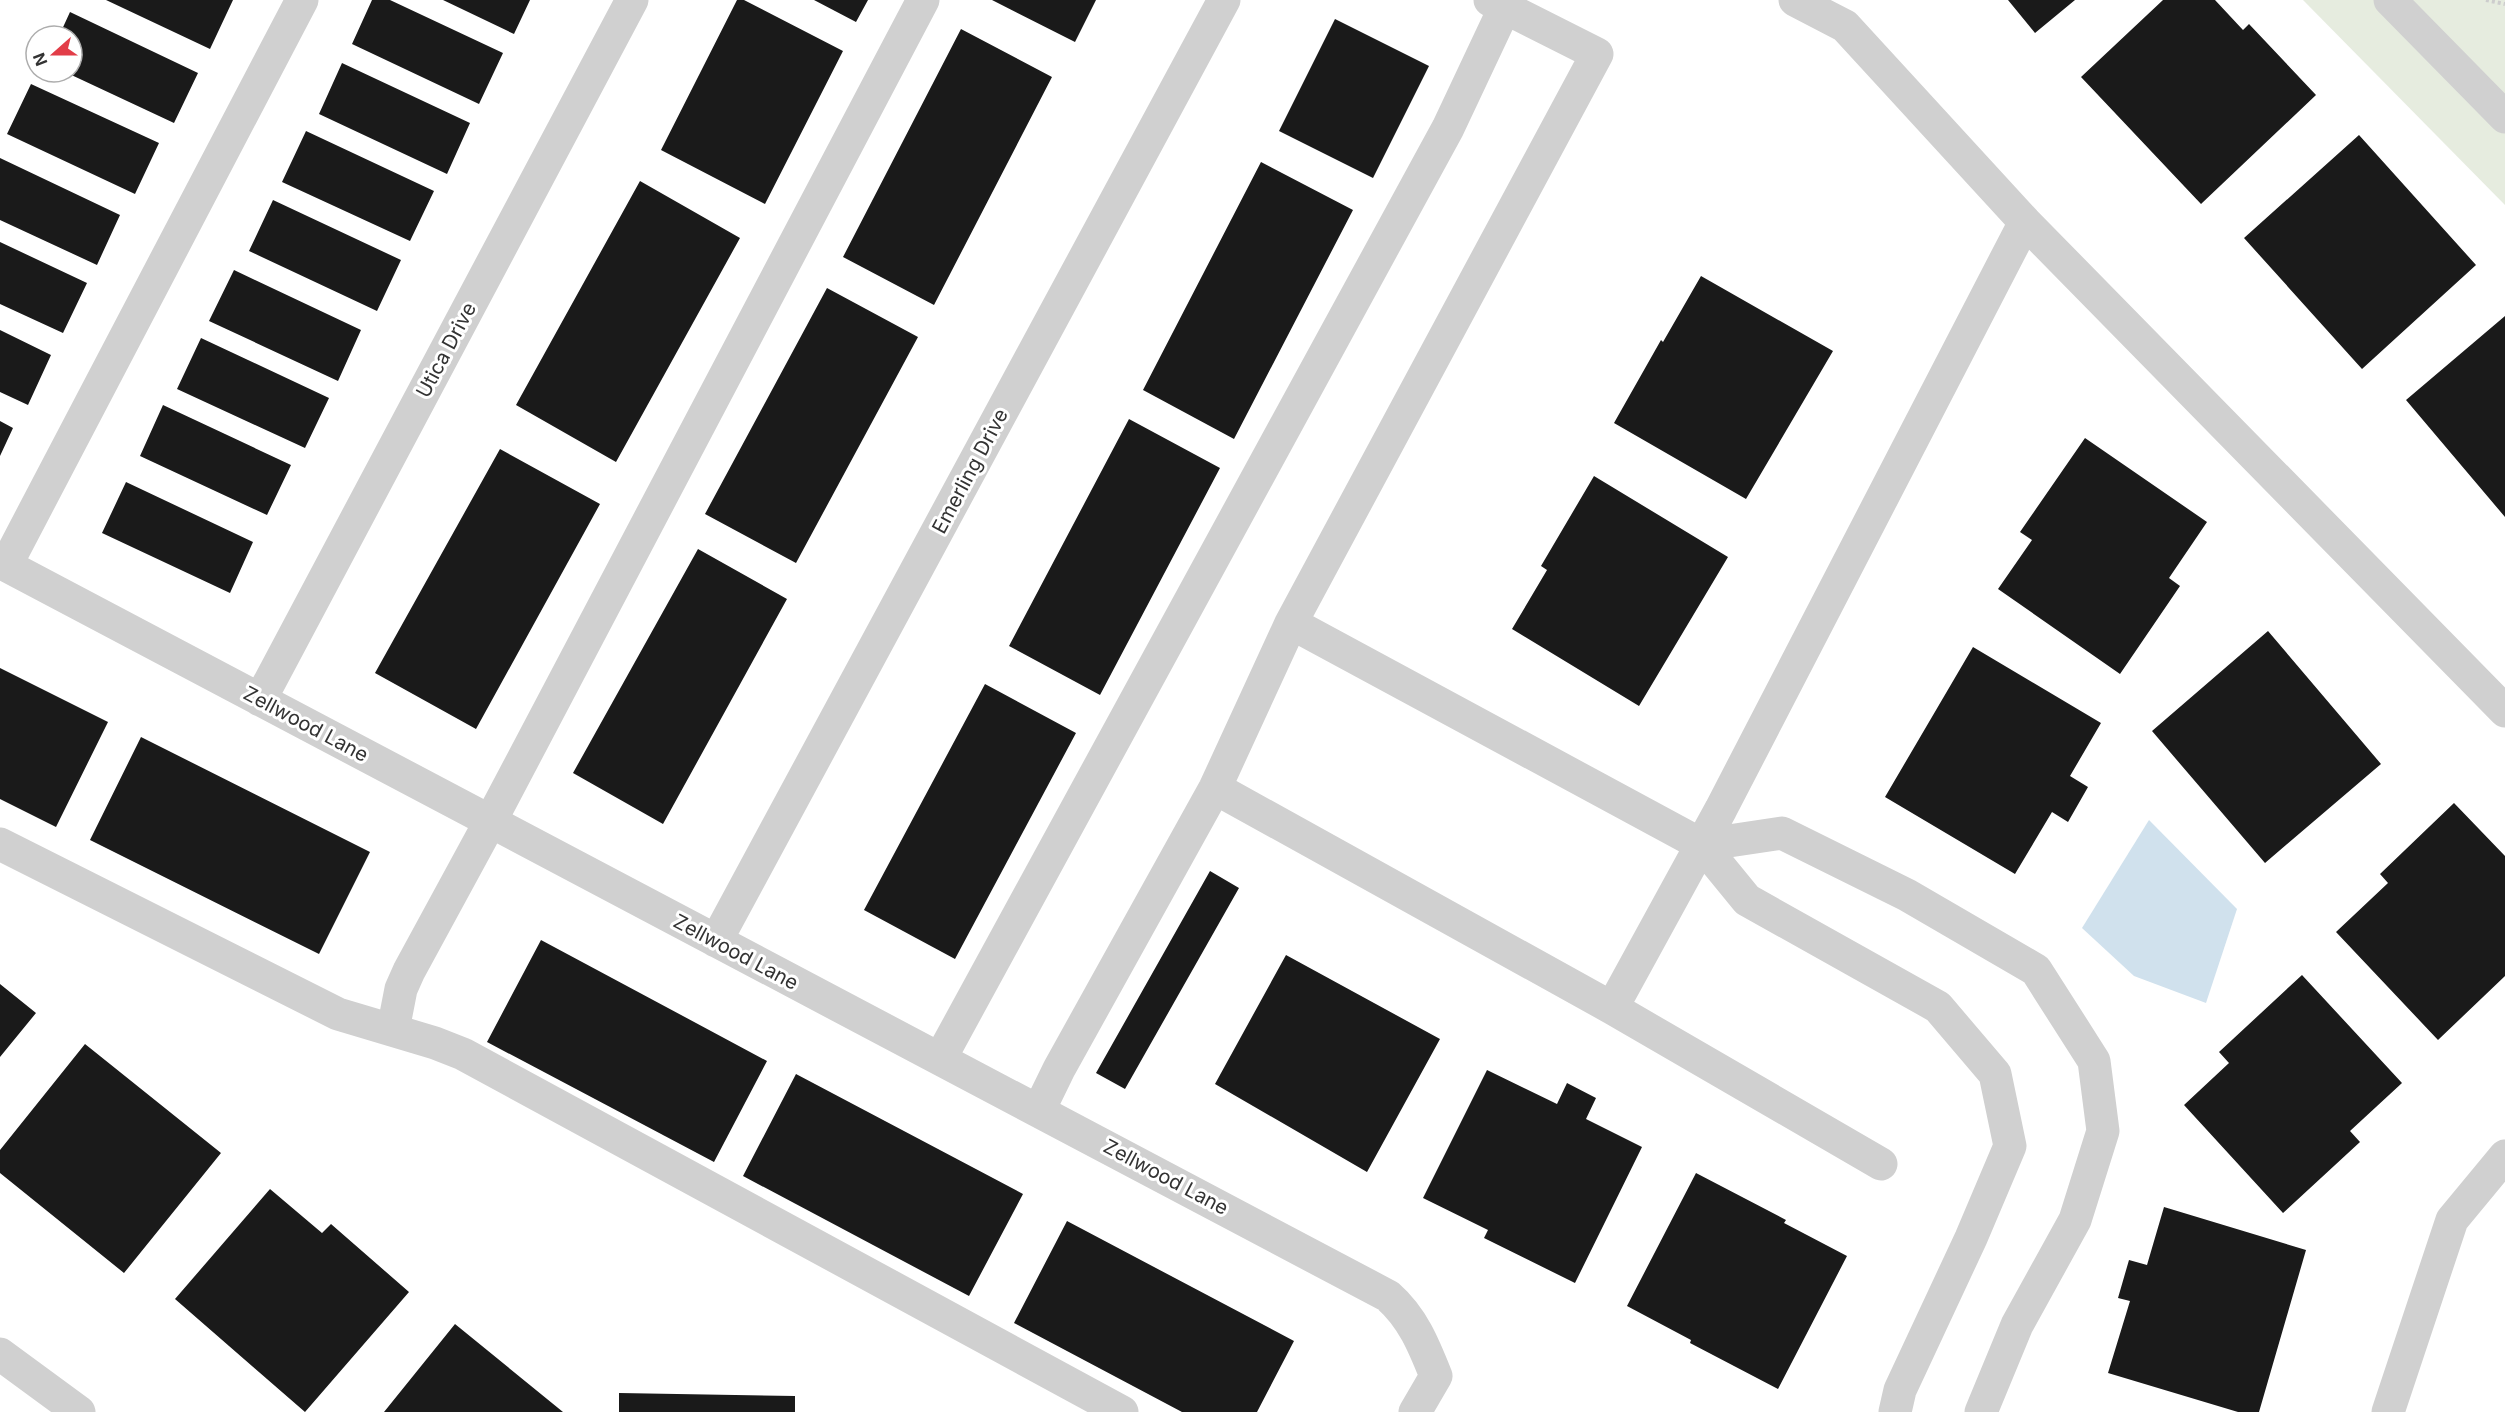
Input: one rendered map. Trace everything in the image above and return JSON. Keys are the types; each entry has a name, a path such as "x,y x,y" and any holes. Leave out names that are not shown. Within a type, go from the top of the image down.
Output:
{"street":[{"path":"3,564 302,0"},
{"name":"Utica Drive","path":"260,700 632,0"},
{"path":"393,1030 401,989 409,971 490,822 923,0"},
{"name":"Emerling Drive","path":"716,941 1224,0"},
{"path":"1795,0 1845,27 2025,222 2505,711"},
{"path":"2390,0 2505,117"},
{"path":"940,1059 1448,128 1497,4 1598,54 1291,623 1215,788 1064,1059 1039,1110"},
{"path":"1612,1008 1702,845 2025,222"},
{"name":"Zellwood Lane","path":"3,564 1388,1296 1402,1308 1424,1344 1436,1376 1415,1412"},
{"path":"1291,623 1702,845 1747,900 1938,1007 1995,1074 2010,1146 1971,1238 1900,1390 1895,1412"},
{"path":"1215,788 1612,1008 1881,1164"},
{"path":"1702,845 1782,833 1907,895 2036,970 2094,1061 2103,1131 2075,1220 2017,1325 1981,1412"},
{"path":"0,844 338,1014 463,1054 1122,1412"},
{"path":"2388,1412 2452,1220 2505,1156"},
{"path":"0,1354 79,1412"}],"path":[{"path":"2486,0 2505,3"}],"shaded area":[{"path":"2303,0 2505,0 2505,205"}],"water":[{"path":"2149,820 2237,909 2206,1003 2134,976 2082,928"}],"building":[{"path":"106,0 233,0 210,49"},
{"path":"372,0 390,0 503,53 479,104 352,44"},
{"path":"443,0 530,0 514,34"},
{"path":"737,0 744,0 843,51 765,204 661,150"},
{"path":"814,0 868,0 856,22"},
{"path":"992,0 1096,0 1075,42"},
{"path":"2008,0 2075,0 2035,33"},
{"path":"2163,0 2215,0 2243,30 2249,24 2316,95 2201,204 2081,77"},
{"path":"70,12 198,73 174,123 84,81 84,24 64,24"},
{"path":"1335,19 1429,66 1373,178 1279,131"},
{"path":"961,29 1052,77 934,305 843,257"},
{"path":"342,63 470,123 447,174 319,114"},
{"path":"31,84 159,143 135,194 7,134"},
{"path":"306,131 434,191 410,241 282,182"},
{"path":"2359,135 2476,265 2362,369 2244,238"},
{"path":"0,158 120,215 97,265 0,220"},
{"path":"1261,162 1353,210 1234,439 1143,390"},
{"path":"640,181 740,238 616,462 516,405"},
{"path":"273,200 401,260 377,311 249,251"},
{"path":"0,242 87,283 63,333 0,304"},
{"path":"234,270 361,330 338,381 209,321"},
{"path":"1701,276 1833,351 1746,499 1614,423 1661,340 1663,342"},
{"path":"827,288 918,337 796,563 705,514"},
{"path":"2505,316 2505,517 2406,400"},
{"path":"0,330 51,355 28,405 0,392"},
{"path":"201,338 329,398 305,448 177,389"},
{"path":"163,405 291,465 267,515 140,456"},
{"path":"1129,419 1220,468 1100,695 1009,646"},
{"path":"0,421 13,428 0,456"},
{"path":"2085,438 2207,522 2169,578 2180,586 2120,674 1998,589 2032,540 2020,532"},
{"path":"500,449 600,504 476,729 375,673"},
{"path":"1594,476 1728,557 1639,706 1512,629 1547,570 1541,566"},
{"path":"126,482 253,542 230,593 102,533"},
{"path":"698,549 787,599 663,824 573,773"},
{"path":"2268,631 2381,764 2265,863 2152,731"},
{"path":"1973,647 2101,723 2070,776 2088,787 2068,822 2052,812 2015,874 1885,797"},
{"path":"0,668 108,722 56,827 0,799"},
{"path":"985,684 1076,733 955,959 864,910"},
{"path":"141,737 370,852 319,954 90,840"},
{"path":"2454,803 2505,856 2505,976 2438,1040 2336,932 2388,883 2380,874"},
{"path":"1210,871 1239,888 1125,1089 1096,1073"},
{"path":"541,940 767,1061 714,1162 487,1042"},
{"path":"1286,955 1440,1039 1367,1172 1215,1084"},
{"path":"2302,975 2402,1083 2350,1131 2360,1142 2283,1213 2184,1105 2229,1063 2219,1052"},
{"path":"0,984 36,1013 0,1057"},
{"path":"85,1044 221,1153 124,1273 0,1173 0,1150"},
{"path":"1487,1070 1557,1104 1567,1083 1596,1098 1586,1119 1642,1147 1575,1283 1484,1238 1488,1230 1423,1198"},
{"path":"796,1074 1023,1194 969,1296 743,1176"},
{"path":"1696,1173 1786,1220 1784,1223 1847,1256 1778,1389 1690,1343 1691,1340 1627,1306"},
{"path":"270,1189 322,1233 331,1224 409,1292 305,1412 175,1299"},
{"path":"2164,1207 2306,1250 2259,1412 2238,1412 2108,1373 2130,1301 2118,1298 2129,1260 2147,1265"},
{"path":"1067,1221 1294,1341 1257,1412 1182,1412 1014,1323"},
{"path":"455,1324 563,1412 384,1412"},
{"path":"619,1393 795,1396 795,1412 619,1412"}]}
